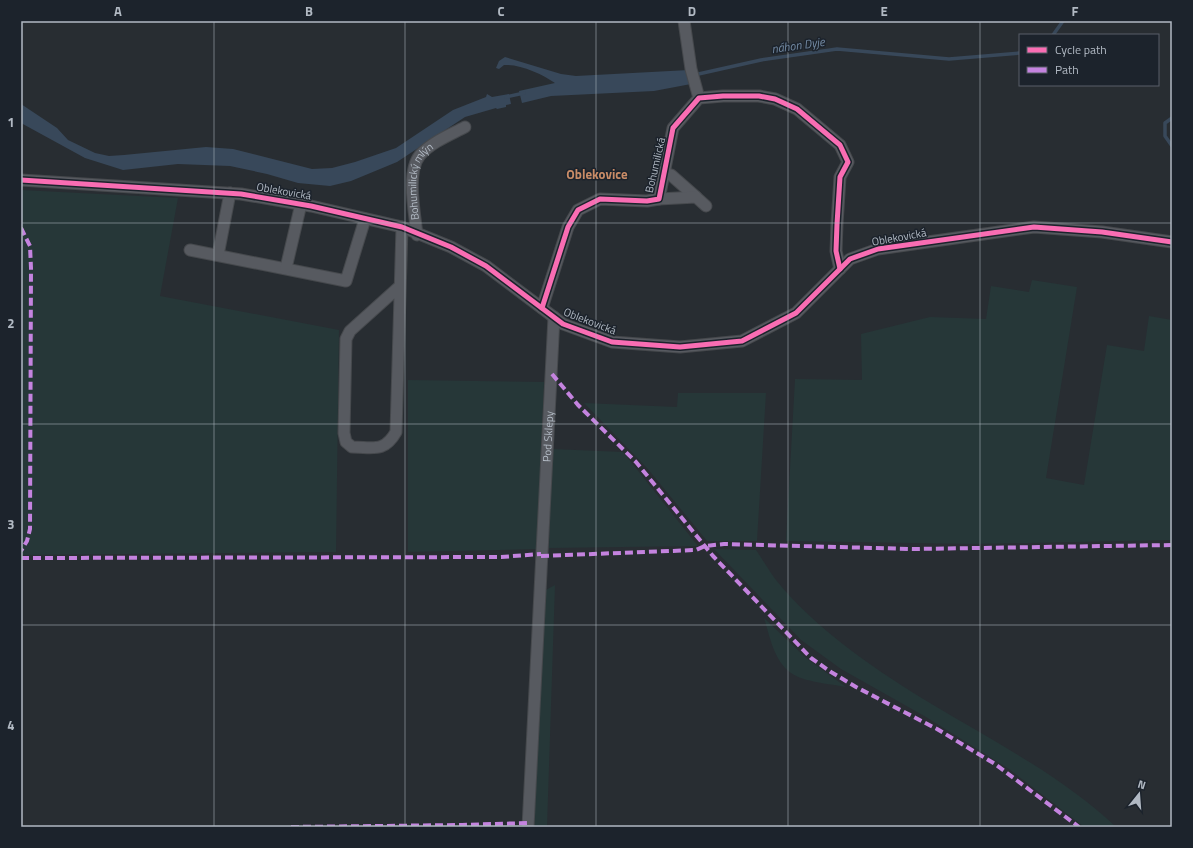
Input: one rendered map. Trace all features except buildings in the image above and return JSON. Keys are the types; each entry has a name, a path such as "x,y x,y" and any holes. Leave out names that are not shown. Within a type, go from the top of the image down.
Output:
{"street":[{"path":"684,21 691,69 699,98 759,96 775,99 797,109 840,146 848,162 840,178 836,224 836,251 840,269"},
{"name":"Bohumilická","path":"659,199 674,128 699,98"},
{"name":"Bohumilický mlýn","path":"417,235 412,184 414,168 420,156 428,149 465,127"},
{"name":"Bohumilická","path":"664,174 671,175 706,206"},
{"name":"Oblekovická","path":"21,180 230,193 301,204 402,228 451,247 486,266 563,324 612,342 680,347 742,341 796,313 850,259 878,249 1034,227 1102,232 1172,242"},
{"path":"218,255 230,193"},
{"name":"Bohumilická","path":"542,308 568,227 578,210 600,199 647,201 696,197"},
{"path":"286,268 301,204"},
{"path":"190,250 346,281 365,219"},
{"path":"400,286 350,331 346,339 344,433 346,442 352,447 381,448 390,443 396,432 402,228"},
{"name":"Pod Sklepy","path":"528,827 554,317"}],"shaded area":[{"path":"21,190 178,198 160,296 339,330 336,552 21,555"},
{"path":"1032,280 1077,287 1046,478 1084,485 1107,345 1144,351 1149,316 1172,320 1172,540 974,544 786,541 795,379 862,380 861,334 930,317 986,319 991,286 1029,292"},
{"path":"408,380 544,382 537,549 408,552"},
{"path":"678,393 766,393 757,541 707,541 647,468 584,403 677,407"},
{"path":"552,449 623,452 698,546 549,548"},
{"path":"714,549 756,550 776,580 792,599 810,617 850,650 893,680 1052,776 1096,809 1116,827 1084,827 1009,769 926,717 841,669 801,640"},
{"path":"555,585 547,827 534,827 544,591"},
{"path":"764,618 806,658 846,687 803,679 785,668 780,662 773,648"}],"water":[{"path":"505,57 561,74 576,76 689,70 691,84 654,91 551,96 522,103 519,91 555,83 544,76 517,66 504,65 499,69 496,68 499,61"},
{"path":"487,94 492,97 509,94 511,104 506,105 506,107 496,108 465,117 397,162 351,181 330,186 298,183 267,174 230,166 178,164 123,170 85,158 21,123 21,104 57,128 68,140 95,153 109,156 206,147 233,149 312,169 332,168 396,148 453,110 486,97"}],"waterway":[{"name":"náhon Dyje","path":"1054,34 1063,21"},
{"name":"náhon Dyje","path":"694,75 761,60 837,49 949,59 1019,53"},
{"path":"506,97 524,93"},
{"name":"náhon Dyje","path":"1172,118 1165,123 1165,136 1172,146"}],"marked path":[{"path":"21,228 30,246 31,268 30,529 27,541 21,551"},
{"path":"552,374 578,405 636,462 713,556 811,658 856,687 937,729 995,764 1079,827"},
{"path":"541,556 696,550 705,546 724,544 912,549 1172,545"},
{"path":"21,558 501,557 541,554"},
{"path":"291,827 528,823"}],"cycle path":[{"path":"542,308 568,227 578,210 600,199 647,201 659,199 673,128 699,98 759,96 775,99 797,109 840,145 848,162 840,177 836,251 840,269"},
{"path":"21,180 241,194 311,206 402,227 451,247 486,266 563,324 612,342 680,347 742,341 796,313 850,259 878,249 1034,227 1102,232 1172,242"}],"district":[{"name":"Oblekovice","path":"597,174"}]}
